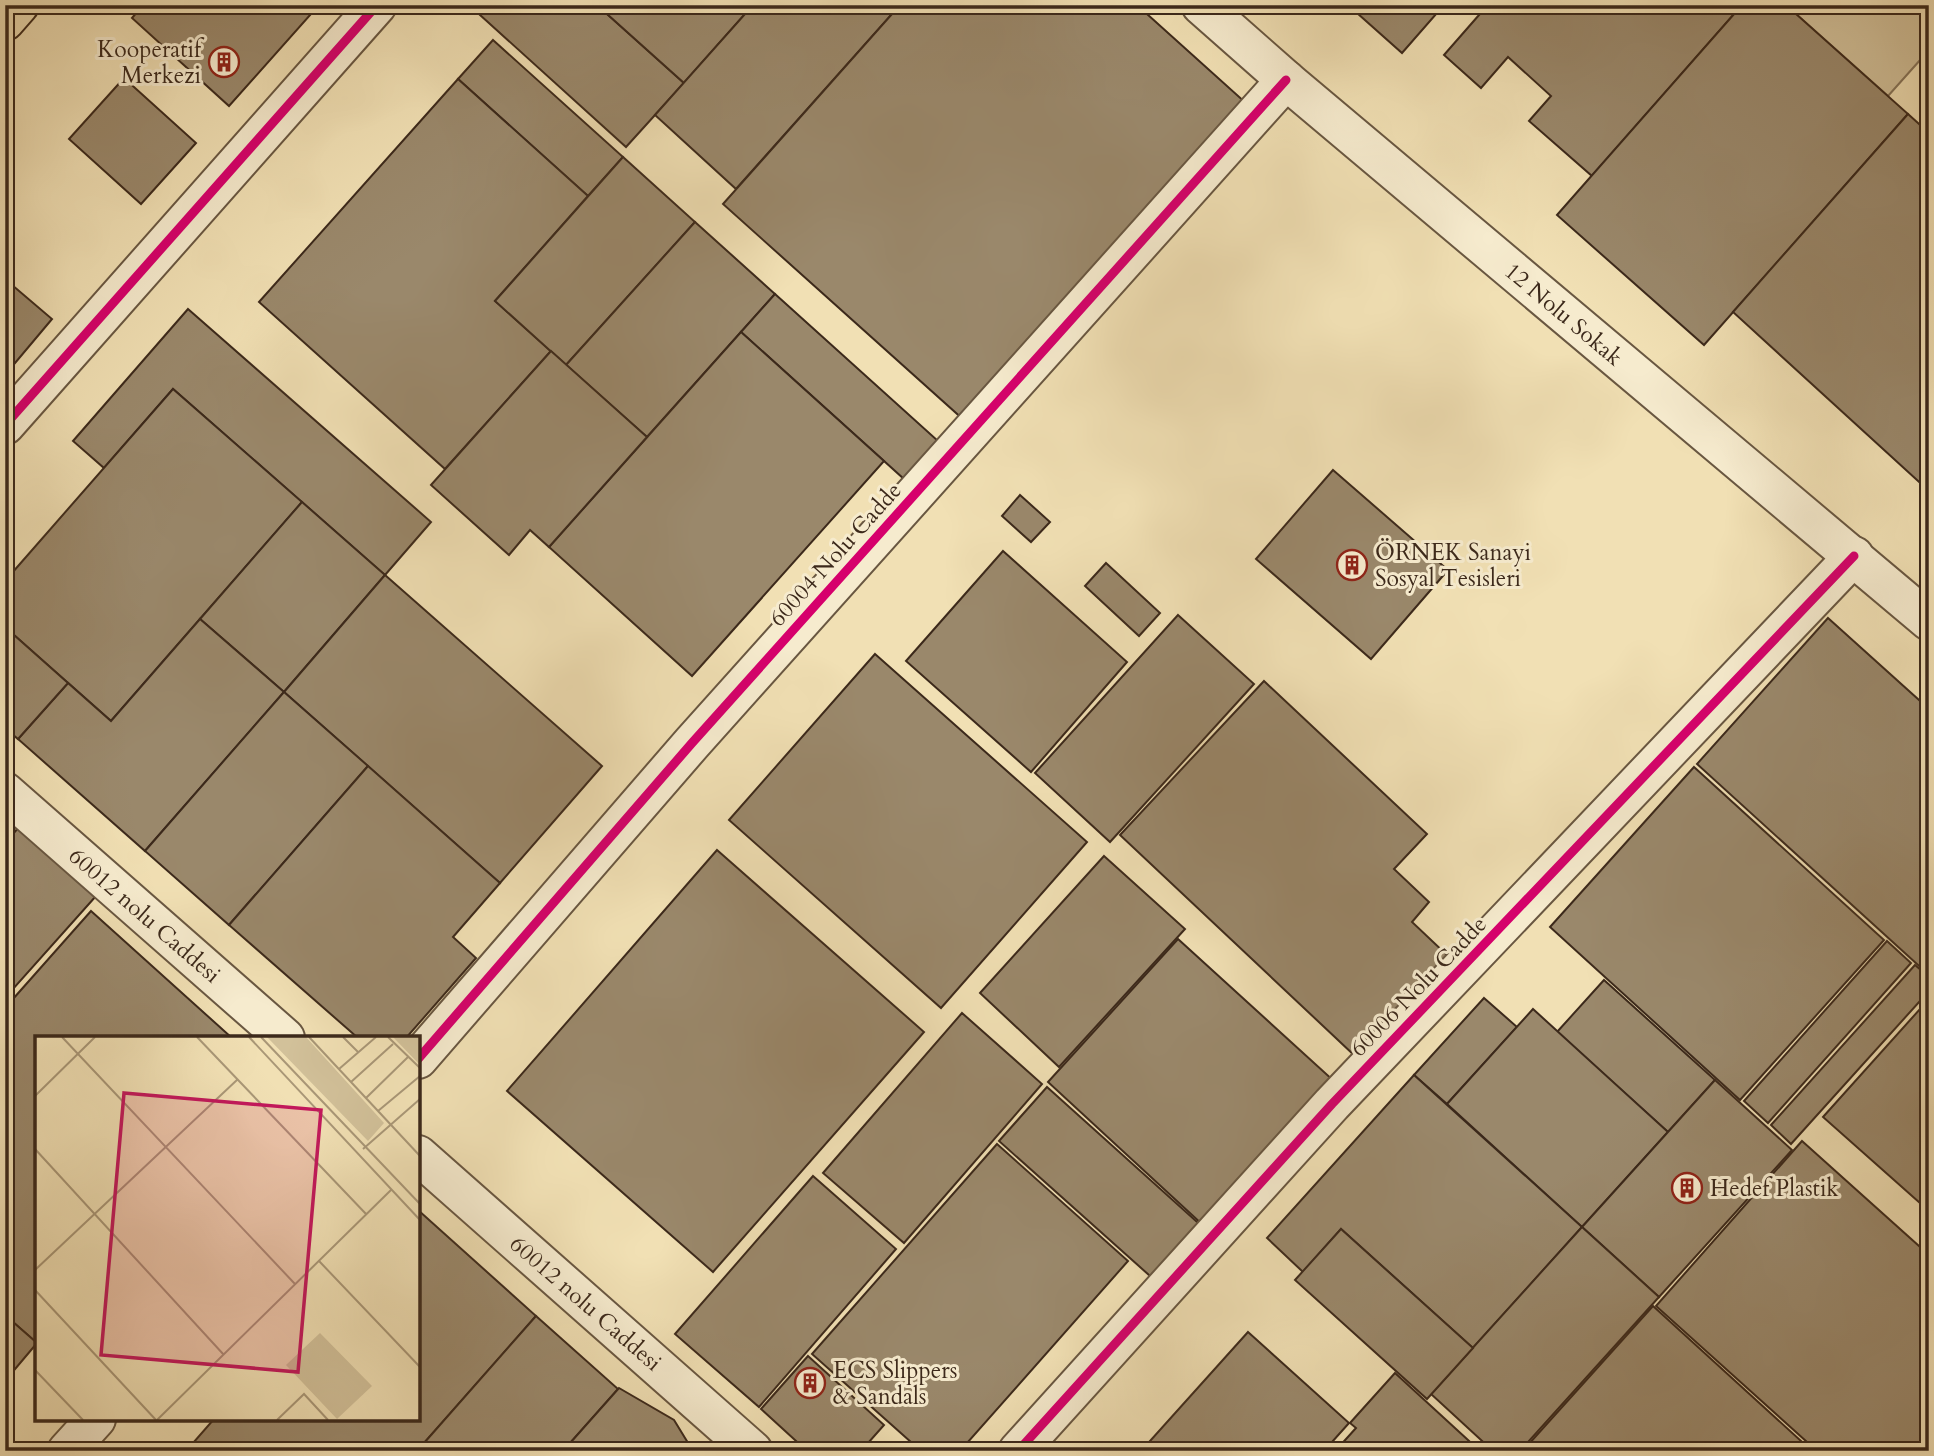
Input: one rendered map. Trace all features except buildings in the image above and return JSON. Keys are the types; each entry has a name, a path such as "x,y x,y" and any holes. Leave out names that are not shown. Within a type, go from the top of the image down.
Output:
{"main road":[{"path":"5,21 19,5"}],"street":[{"path":"5,425 377,5"},
{"name":"12 Nolu Sokak","path":"1201,5 1286,80 1929,621"},
{"name":"60004 Nolu Cadde","path":"420,1057 692,743 1286,80"},
{"name":"60006 Nolu Cadde","path":"1018,1451 1332,1104 1854,556"},
{"name":"60012 nolu Caddesi","path":"5,792 283,1036"},
{"name":"60012 nolu Caddesi","path":"420,1157 753,1451"},
{"path":"67,1451 94,1421"}],"shaded area":[{"path":"1786,5 1929,5 1929,50 1888,96"}],"cycle path":[{"path":"5,425 377,5"},
{"path":"420,1057 692,743 1286,80"},
{"path":"1018,1451 1332,1104 1854,556"}],"place":[{"name":"Kooperatif Merkezi","path":"224,62"},
{"name":"ÖRNEK Sanayi Sosyal Tesisleri","path":"1352,565"},
{"name":"Hedef Plastik","path":"1687,1188"},
{"name":"ECS Slippers & Sandals","path":"810,1383"}]}
